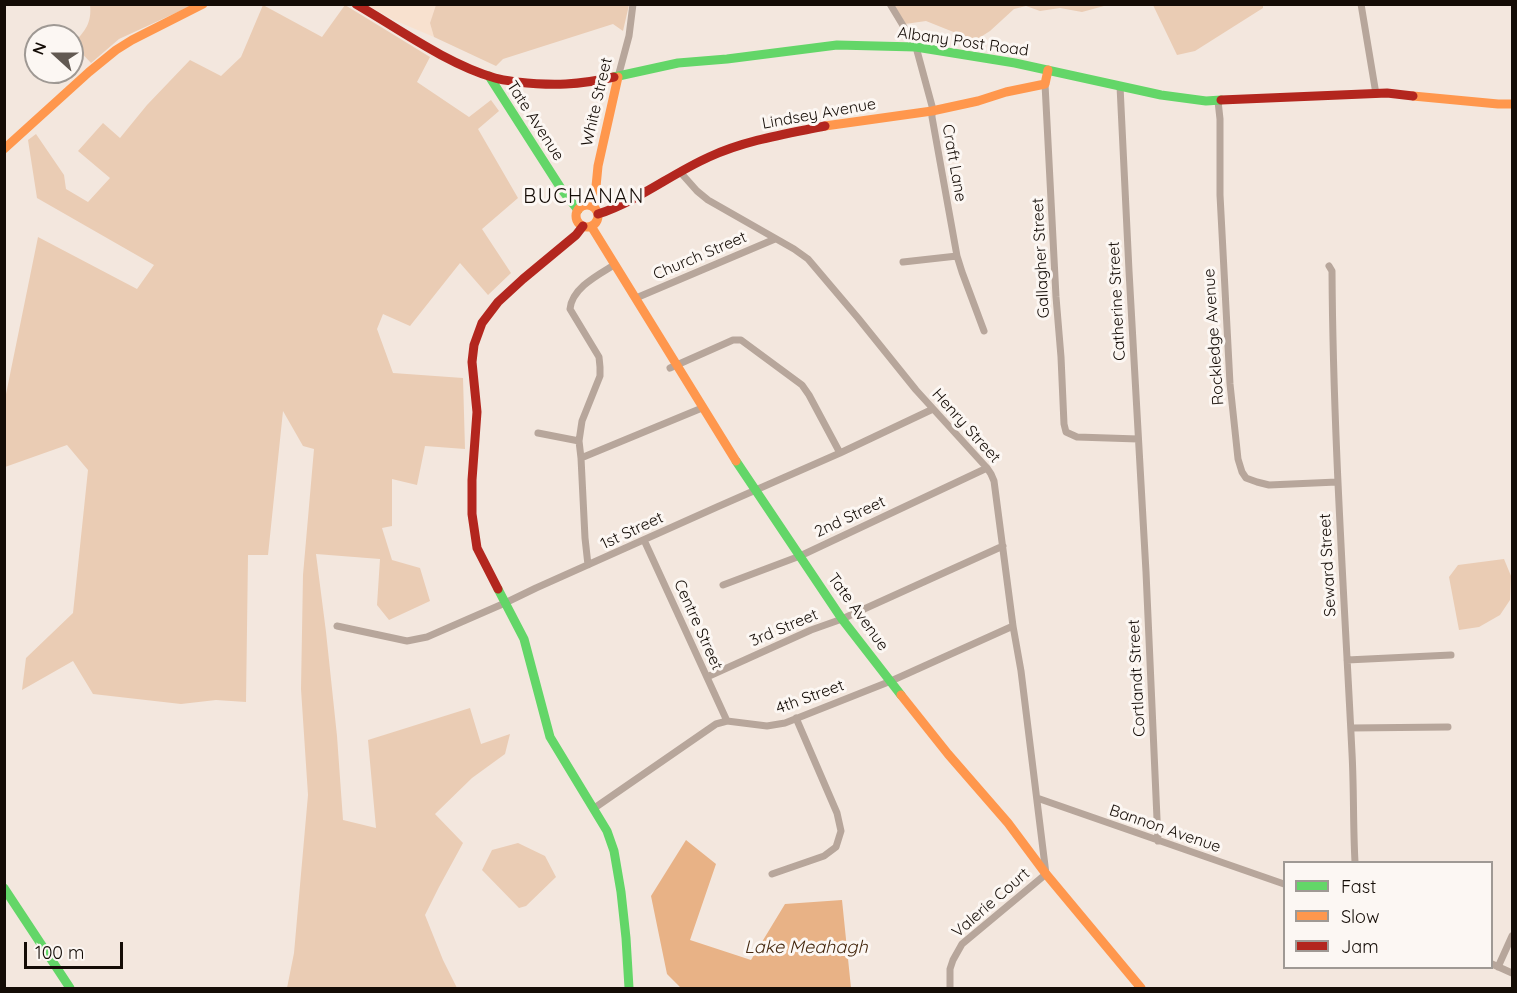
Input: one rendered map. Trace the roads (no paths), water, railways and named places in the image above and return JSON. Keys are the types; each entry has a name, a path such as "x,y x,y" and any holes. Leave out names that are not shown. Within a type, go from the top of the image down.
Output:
{"street":[{"path":"4,149 89,72 117,50 203,4"},
{"name":"Albany Post Road","path":"356,4 453,62 475,72 520,82 556,85 587,83 678,63 837,45 916,47 1016,63 1161,95 1206,101 1387,93 1512,104"},
{"name":"White Street","path":"596,211 598,166 628,36 633,4"},
{"name":"Craft Lane","path":"890,4 916,47 932,106 957,256 984,331"},
{"path":"1361,4 1376,94"},
{"path":"1045,84 1048,70"},
{"name":"Tate Avenue","path":"489,76 562,190 578,210"},
{"name":"Lindsey Avenue","path":"596,211 617,208 709,157 749,142 835,124 932,111 1045,84"},
{"name":"Gallagher Street","path":"1045,84 1056,297 1066,431 1077,436 1138,439"},
{"name":"Catherine Street","path":"1120,86 1143,515"},
{"name":"Rockledge Avenue","path":"1218,101 1223,266 1230,384 1242,472 1246,477 1269,485 1337,482"},
{"name":"Henry Street","path":"681,173 708,200 808,259 933,409 991,474 994,481 1021,671 1046,873"},
{"path":"587,226 577,219 578,210 585,206 596,211 596,223 587,226 502,298 484,319 474,345 472,362 477,410 471,488 473,535 483,561 524,639 550,737 580,790 607,831 614,851 624,915 628,988"},
{"name":"Tate Avenue","path":"587,226 636,298 674,367 754,490 842,618 948,754 1008,823 1141,988"},
{"name":"Church Street","path":"636,298 775,239"},
{"path":"903,262 957,256"},
{"path":"588,565 579,441 582,421 600,376 600,367 599,357 570,309 571,303 583,286 596,275 614,265"},
{"name":"Seward Street","path":"1329,266 1332,272 1332,352 1337,482 1351,728 1355,861"},
{"path":"674,367 717,346 737,339 741,340 802,385 840,453"},
{"path":"581,458 702,408"},
{"name":"1st Street","path":"337,626 395,640 415,641 426,637 840,453 933,409"},
{"path":"538,433 579,441"},
{"name":"2nd Street","path":"723,585 800,556 987,468"},
{"name":"Cortlandt Street","path":"1143,515 1158,841"},
{"name":"Centre Street","path":"644,540 727,721"},
{"name":"3rd Street","path":"706,677 1003,546"},
{"name":"4th Street","path":"727,721 767,726 785,723 891,681 1013,626"},
{"path":"1347,660 1451,655"},
{"path":"772,874 824,856 836,847 841,831 837,813 796,718"},
{"path":"593,808 716,724 727,721"},
{"path":"1351,728 1448,727"},
{"name":"Bannon Avenue","path":"1037,798 1283,884"},
{"name":"Valerie Court","path":"950,988 953,960 962,945 1046,873"},
{"path":"4,888 70,988"},
{"path":"1512,936 1495,966 1512,973"}],"water":[{"name":"Lake Meahagh","path":"686,840 716,864 690,940 751,960 785,904 842,900 851,988 681,988 667,974 651,896"}],"district":[{"name":"BUCHANAN","path":"584,197"}]}
